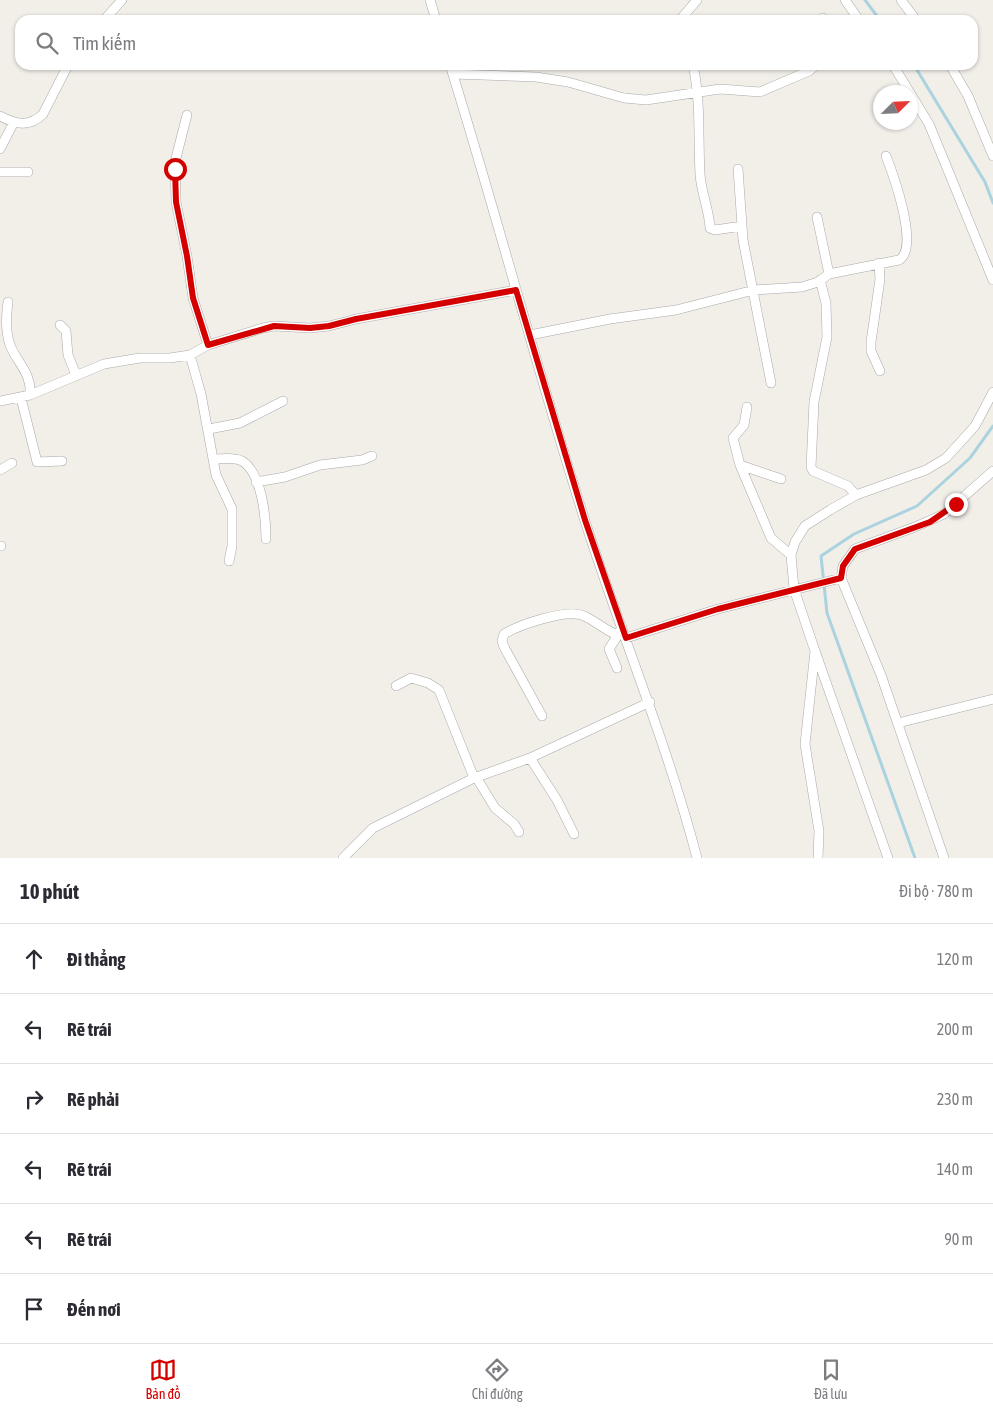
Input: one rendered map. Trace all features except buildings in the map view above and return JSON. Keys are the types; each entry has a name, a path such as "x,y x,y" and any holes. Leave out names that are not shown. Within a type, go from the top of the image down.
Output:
{"street":[{"path":"108,15 122,0"},
{"path":"430,0 434,15"},
{"path":"684,15 697,0"},
{"path":"844,0 855,15"},
{"path":"901,0 912,15"},
{"path":"0,116 13,124 30,122 43,114 65,70"},
{"path":"452,70 585,520 622,633 650,702 684,807 697,858"},
{"path":"462,70 536,77 634,100 646,100 720,89 760,92 810,70"},
{"path":"694,70 698,92 700,182 709,212 710,228 715,230 742,226"},
{"path":"896,70 929,124 993,280"},
{"path":"953,70 968,96 993,156"},
{"path":"187,115 175,162 176,202 193,298 208,345"},
{"path":"0,149 13,124"},
{"path":"530,335 610,319 676,310 754,290 794,289 820,280 829,274 899,260 904,257 906,250 904,213 894,174 886,156"},
{"path":"738,169 742,226 771,383"},
{"path":"0,172 28,172"},
{"path":"817,217 829,274"},
{"path":"879,264 880,278 870,342 871,350 880,371"},
{"path":"820,280 827,310 827,338 814,402 811,467 813,471 848,486 856,495"},
{"path":"0,401 25,396 76,375 119,361 190,355 208,345 274,326 310,328 329,326 356,319 516,290"},
{"path":"8,302 6,323 10,346 25,372 25,396 37,462 62,461"},
{"path":"60,325 66,331 68,355 76,375"},
{"path":"190,355 197,374 209,429 216,475 232,509 232,546 229,561"},
{"path":"888,858 815,651 797,588 792,555 794,542 805,526 856,495 920,473 946,458 975,426 993,392"},
{"path":"209,429 240,423 284,400"},
{"path":"747,406 744,425 733,438 740,465 771,538 792,555"},
{"path":"256,482 285,477 320,465 362,460 372,456"},
{"path":"214,460 237,459 244,462 256,482 262,498 266,539"},
{"path":"0,470 12,464"},
{"path":"740,465 781,480"},
{"path":"944,858 881,675 839,578 843,566 855,549 944,514 993,471"},
{"path":"617,668 609,648 622,633 839,578"},
{"path":"542,716 504,647 502,641 504,634 544,618 579,614 622,633"},
{"path":"815,651 805,744 819,831 818,858"},
{"path":"396,686 411,678 428,683 439,690 475,778 495,808 514,824 519,832"},
{"path":"898,723 993,699"},
{"path":"345,857 374,828 475,778 530,758 650,702"},
{"path":"530,758 557,800 574,834"}],"waterway":[{"path":"865,0 876,15"},
{"path":"917,70 985,182 993,203"},
{"path":"915,858 827,613 821,556 854,534 917,506 970,458 993,426"}],"route":[{"path":"175,169 176,202 180,230 187,256 193,298 208,345 274,326 310,328 329,326 356,319 516,290 585,520 626,638 689,617 841,578 843,566 855,549 930,522 956,504"}]}
